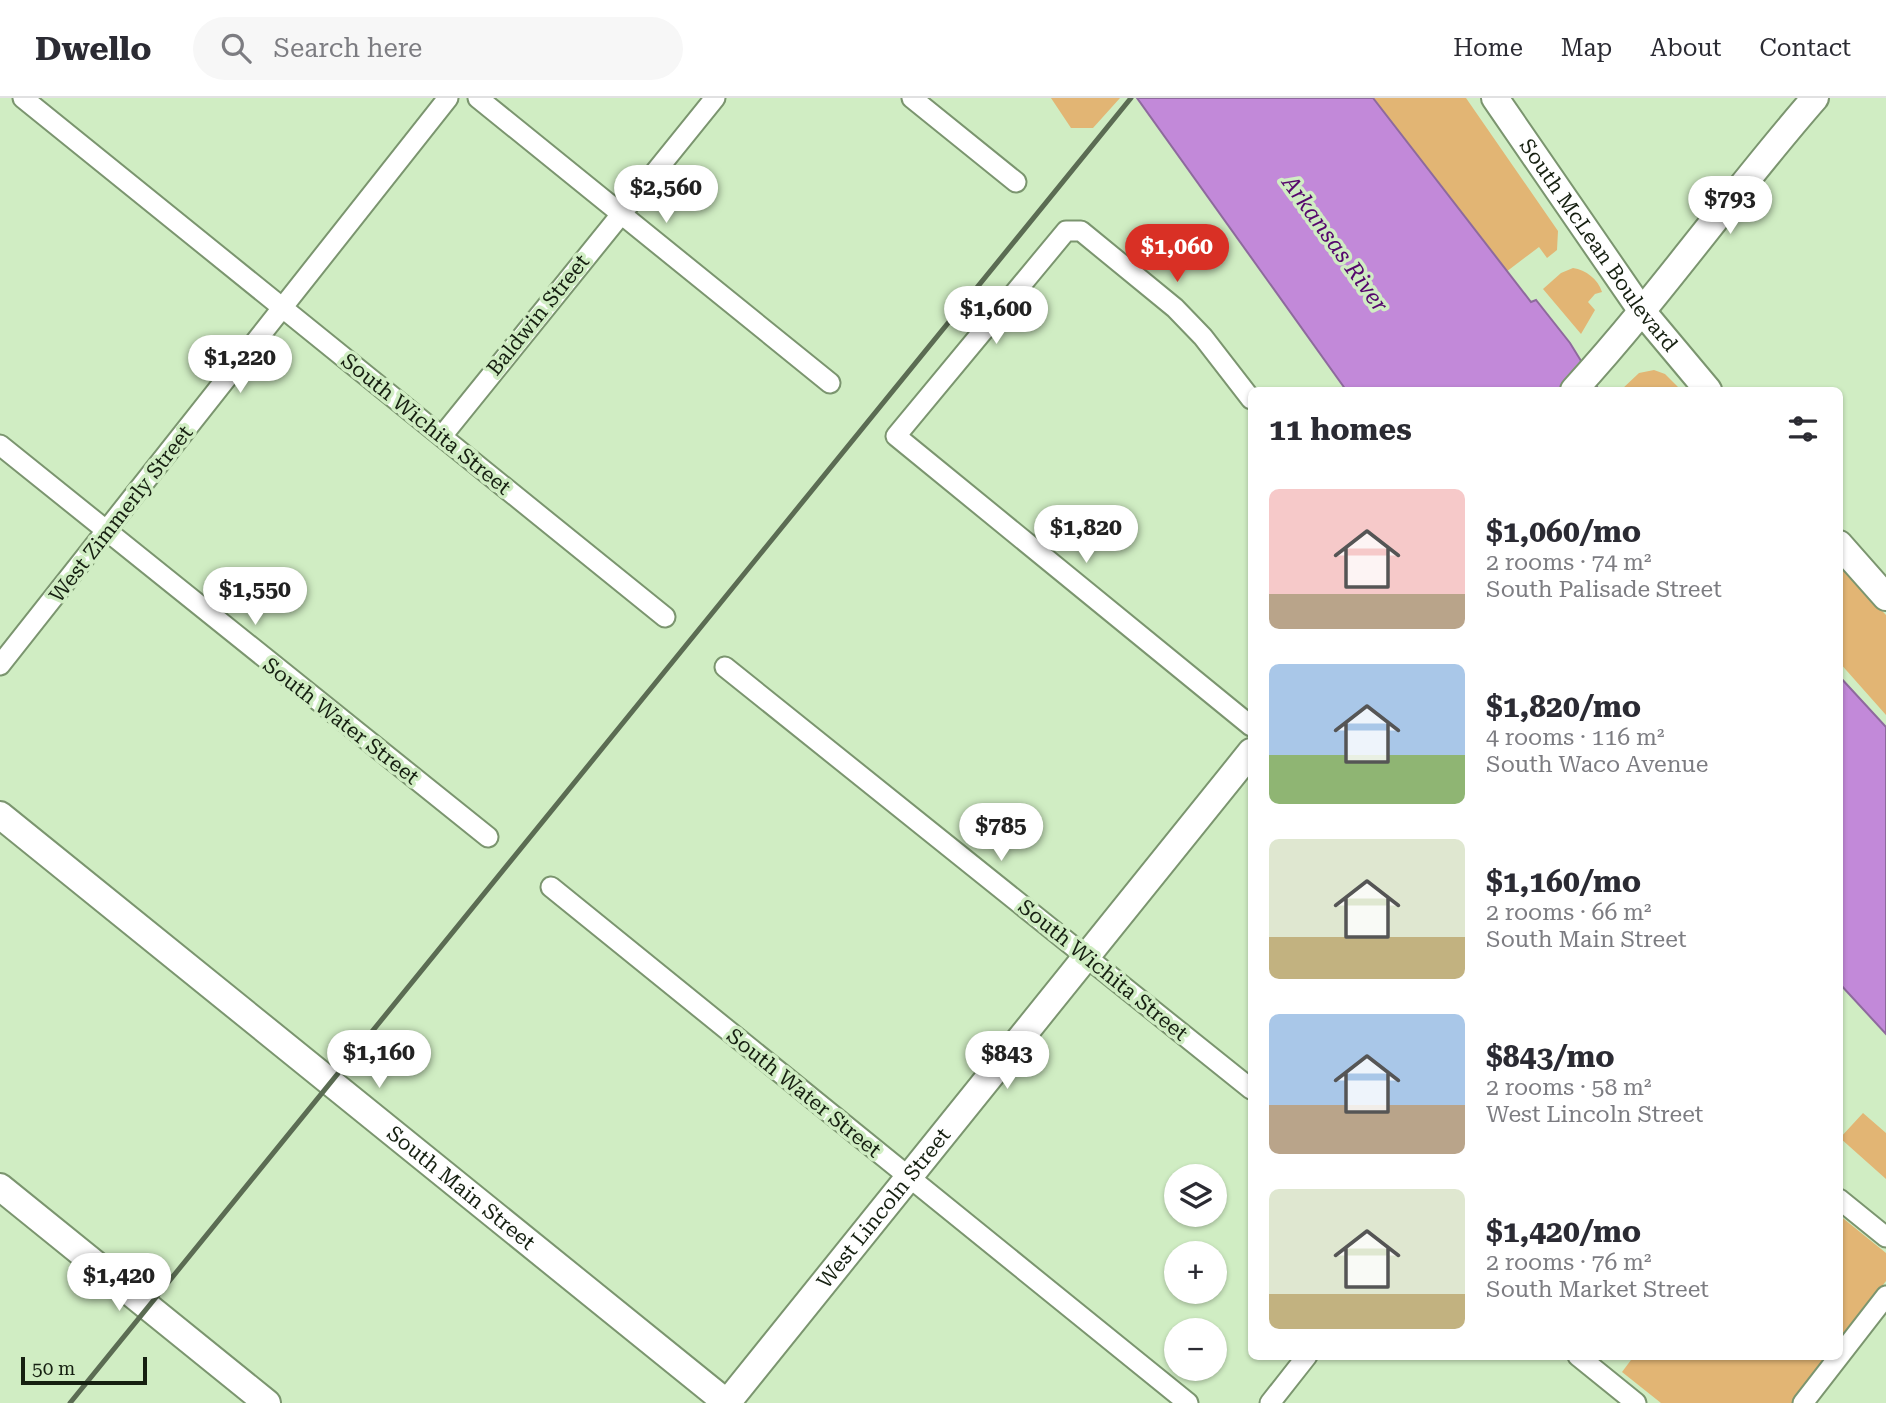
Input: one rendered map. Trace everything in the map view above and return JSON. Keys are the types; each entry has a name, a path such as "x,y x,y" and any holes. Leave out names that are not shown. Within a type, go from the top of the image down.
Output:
{"street":[{"name":"South Wichita Street","path":"23,98 665,617"},
{"name":"West Zimmerly Street","path":"0,665 107,533 448,98"},
{"path":"478,98 830,383"},
{"name":"Baldwin Street","path":"442,436 715,98"},
{"path":"912,98 1016,182"},
{"name":"South McLean Boulevard","path":"1495,98 1641,310 1705,387"},
{"path":"1577,387 1612,348 1815,98"},
{"path":"1248,395 1203,337 1175,308 1081,231 1066,231 896,436 1248,724"},
{"name":"South Water Street","path":"0,445 488,837"},
{"path":"1843,549 1886,597"},
{"name":"South Wichita Street","path":"725,667 1248,1087"},
{"name":"West Lincoln Street","path":"727,1403 1248,756"},
{"name":"South Main Street","path":"0,816 727,1403"},
{"name":"South Water Street","path":"551,887 1188,1403"},
{"path":"0,1187 267,1403"},
{"path":"1843,1202 1886,1237"},
{"path":"1843,1351 1886,1296"},
{"path":"1270,1403 1304,1360"},
{"path":"1583,1360 1636,1403"},
{"path":"1803,1403 1836,1360"}],"shaded area":[{"path":"1051,98 1120,98 1093,128 1071,128"},
{"path":"1373,98 1466,98 1558,231 1557,250 1547,258 1539,247 1506,272"},
{"path":"1573,268 1591,276 1602,292 1595,294 1588,302 1595,310 1581,334 1543,289 1561,273"},
{"path":"1654,370 1665,374 1678,387 1624,387 1639,373"},
{"path":"1843,569 1886,615 1886,715 1843,667"},
{"path":"1863,1113 1886,1133 1886,1179 1843,1141 1843,1135"},
{"path":"1843,1218 1886,1253 1886,1281 1843,1338"},
{"path":"1631,1360 1826,1360 1793,1403 1661,1403 1622,1372"}],"water":[{"name":"Arkansas River","path":"1137,98 1373,98 1531,302 1536,300 1570,343 1597,387 1344,387"},
{"path":"1843,680 1886,727 1886,1034 1843,987"}],"railway":[{"path":"70,1403 1131,98"}]}
